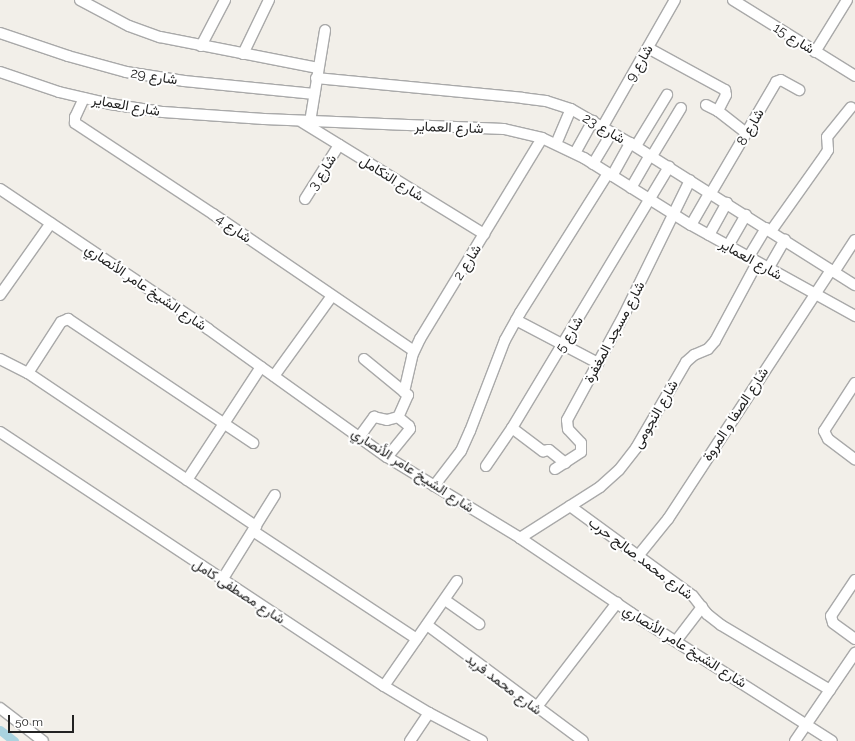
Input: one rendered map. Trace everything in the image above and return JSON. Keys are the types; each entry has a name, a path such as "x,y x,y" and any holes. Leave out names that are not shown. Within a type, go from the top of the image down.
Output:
{"street":[{"name":"شارع 23","path":"80,0 114,19 144,32 201,46 243,54 317,73 546,101 571,109 593,120 633,144 855,285"},
{"path":"201,46 225,0"},
{"path":"243,54 269,0"},
{"name":"شارع 9","path":"603,126 676,0"},
{"name":"شارع 15","path":"733,0 855,76"},
{"path":"815,52 847,0"},
{"path":"305,121 314,94 325,30"},
{"name":"شارع 29","path":"2,35 68,56 126,72 184,81 314,94"},
{"path":"648,48 725,90 726,95 718,111"},
{"name":"شارع العماير","path":"0,72 59,92 163,112 305,121 490,128 516,131 542,138 575,153 672,214 855,316"},
{"name":"شارع 8","path":"692,225 778,81 783,81 799,90"},
{"path":"434,486 461,451 499,354 516,320 610,175 667,95"},
{"name":"شارع 4","path":"84,98 75,119 75,123 213,214 414,351"},
{"path":"706,105 718,111 746,133"},
{"name":"شارع النجومى","path":"520,538 610,479 627,460 686,362 694,355 708,348 715,341 768,229 826,155 828,150 827,137 851,107"},
{"path":"631,188 681,108"},
{"path":"556,144 571,109"},
{"path":"575,153 593,120"},
{"name":"شارع التكامل","path":"305,121 339,145 484,234"},
{"path":"593,164 612,132"},
{"name":"شارع 2","path":"398,418 408,398 408,395 404,392 414,351 542,138"},
{"name":"شارع 3","path":"305,199 339,145"},
{"name":"شارع 5","path":"486,466 512,428 669,167"},
{"name":"شارع مسجد المغفرة","path":"555,469 579,454 582,449 581,443 568,429 566,423 635,293 672,214 690,180"},
{"name":"شارع الشيخ عامر الأنصاري","path":"0,189 274,376 360,436 387,457 520,538 617,603 832,741"},
{"path":"709,235 727,204"},
{"path":"728,246 746,215"},
{"path":"0,294 51,223"},
{"path":"768,268 785,240"},
{"name":"شارع الصفا و المروة","path":"638,556 668,518 815,293 855,240"},
{"path":"274,376 332,296"},
{"path":"28,373 61,322 68,319 253,443"},
{"path":"516,320 598,363"},
{"path":"0,359 28,373 188,480 254,529 417,639"},
{"path":"364,360 404,392"},
{"path":"188,480 261,367"},
{"path":"855,384 824,431 828,439 855,459"},
{"path":"360,436 374,417 387,420 398,418 408,425 410,429 387,457"},
{"path":"512,428 543,450 549,450 565,463"},
{"name":"شارع مصطفى كامل","path":"0,432 384,686 429,713 482,741"},
{"path":"222,580 275,495"},
{"name":"شارع محمد صالح حرب","path":"570,506 693,596 707,614 722,625 830,690"},
{"path":"855,580 834,609 831,616 833,623 855,639"},
{"path":"384,686 457,581"},
{"path":"444,600 479,624"},
{"path":"536,708 617,603"},
{"path":"676,641 702,607"},
{"name":"شارع محمد فريد","path":"427,625 536,708 583,741"},
{"path":"795,741 855,653"},
{"path":"844,669 855,668"},
{"path":"0,708 43,741"},
{"path":"410,741 429,713"}],"waterway":[{"path":"0,730 14,741"}]}
